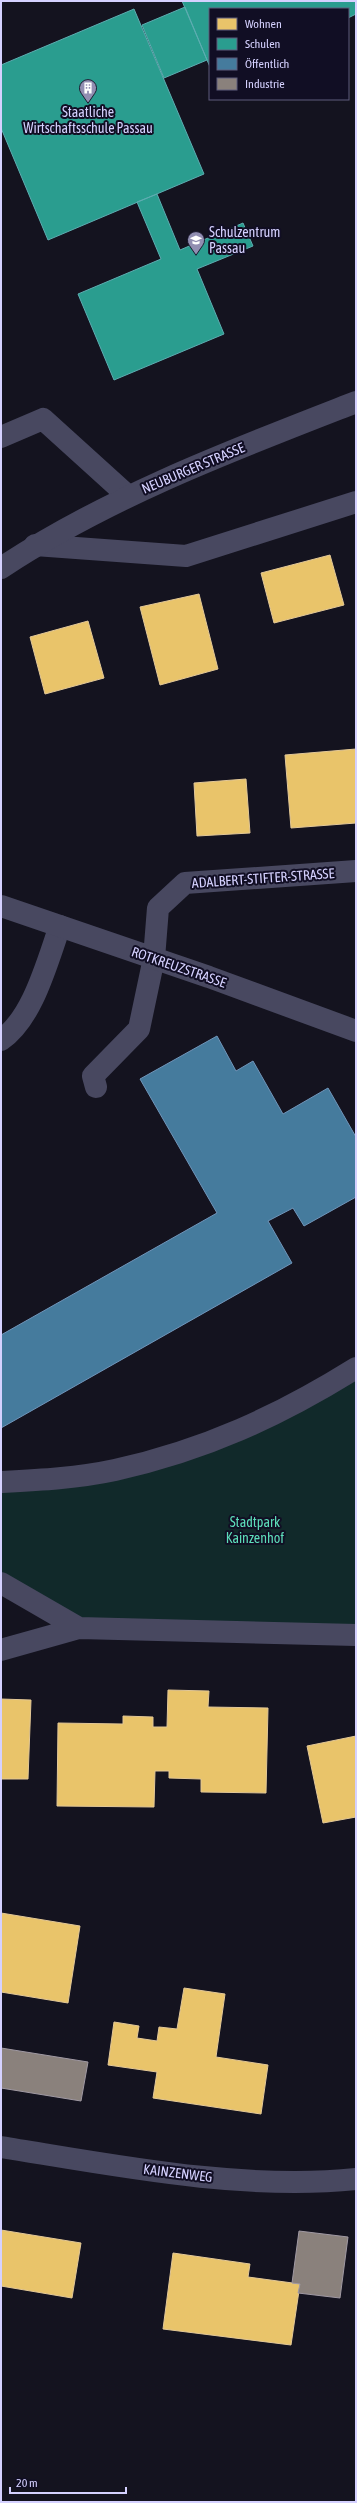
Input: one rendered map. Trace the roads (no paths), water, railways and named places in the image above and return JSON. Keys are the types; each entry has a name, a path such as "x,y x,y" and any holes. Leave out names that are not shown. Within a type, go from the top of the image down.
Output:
{"street":[{"name":"NEUBURGER STRASSE","path":"1,568 35,546 128,496 356,402"},
{"path":"1,438 43,419 128,496"},
{"path":"35,546 186,556 356,502"},
{"name":"ADALBERT-STIFTER-STRASSE","path":"96,1087 93,1076 139,1029 154,958 158,908 185,883 356,871"},
{"name":"ROTKREUZSTRASSE","path":"1,906 154,958 356,1031"},
{"path":"1,1040 13,1031 37,988 60,926"},
{"path":"1,1482 50,1479 114,1470 193,1450 254,1425 356,1368"},
{"path":"1,1583 79,1628"},
{"path":"1,1650 79,1628 356,1635"},
{"name":"KAINZENWEG","path":"1,2147 98,2163 232,2179 319,2183 356,2179"}],"place":[{"name":"Staatliche Wirtschaftsschule Passau","path":"88,103"},
{"name":"Schulzentrum Passau","path":"196,255"}],"park label":[{"name":"Stadtpark Kainzenhof","path":"255,1530"}]}
